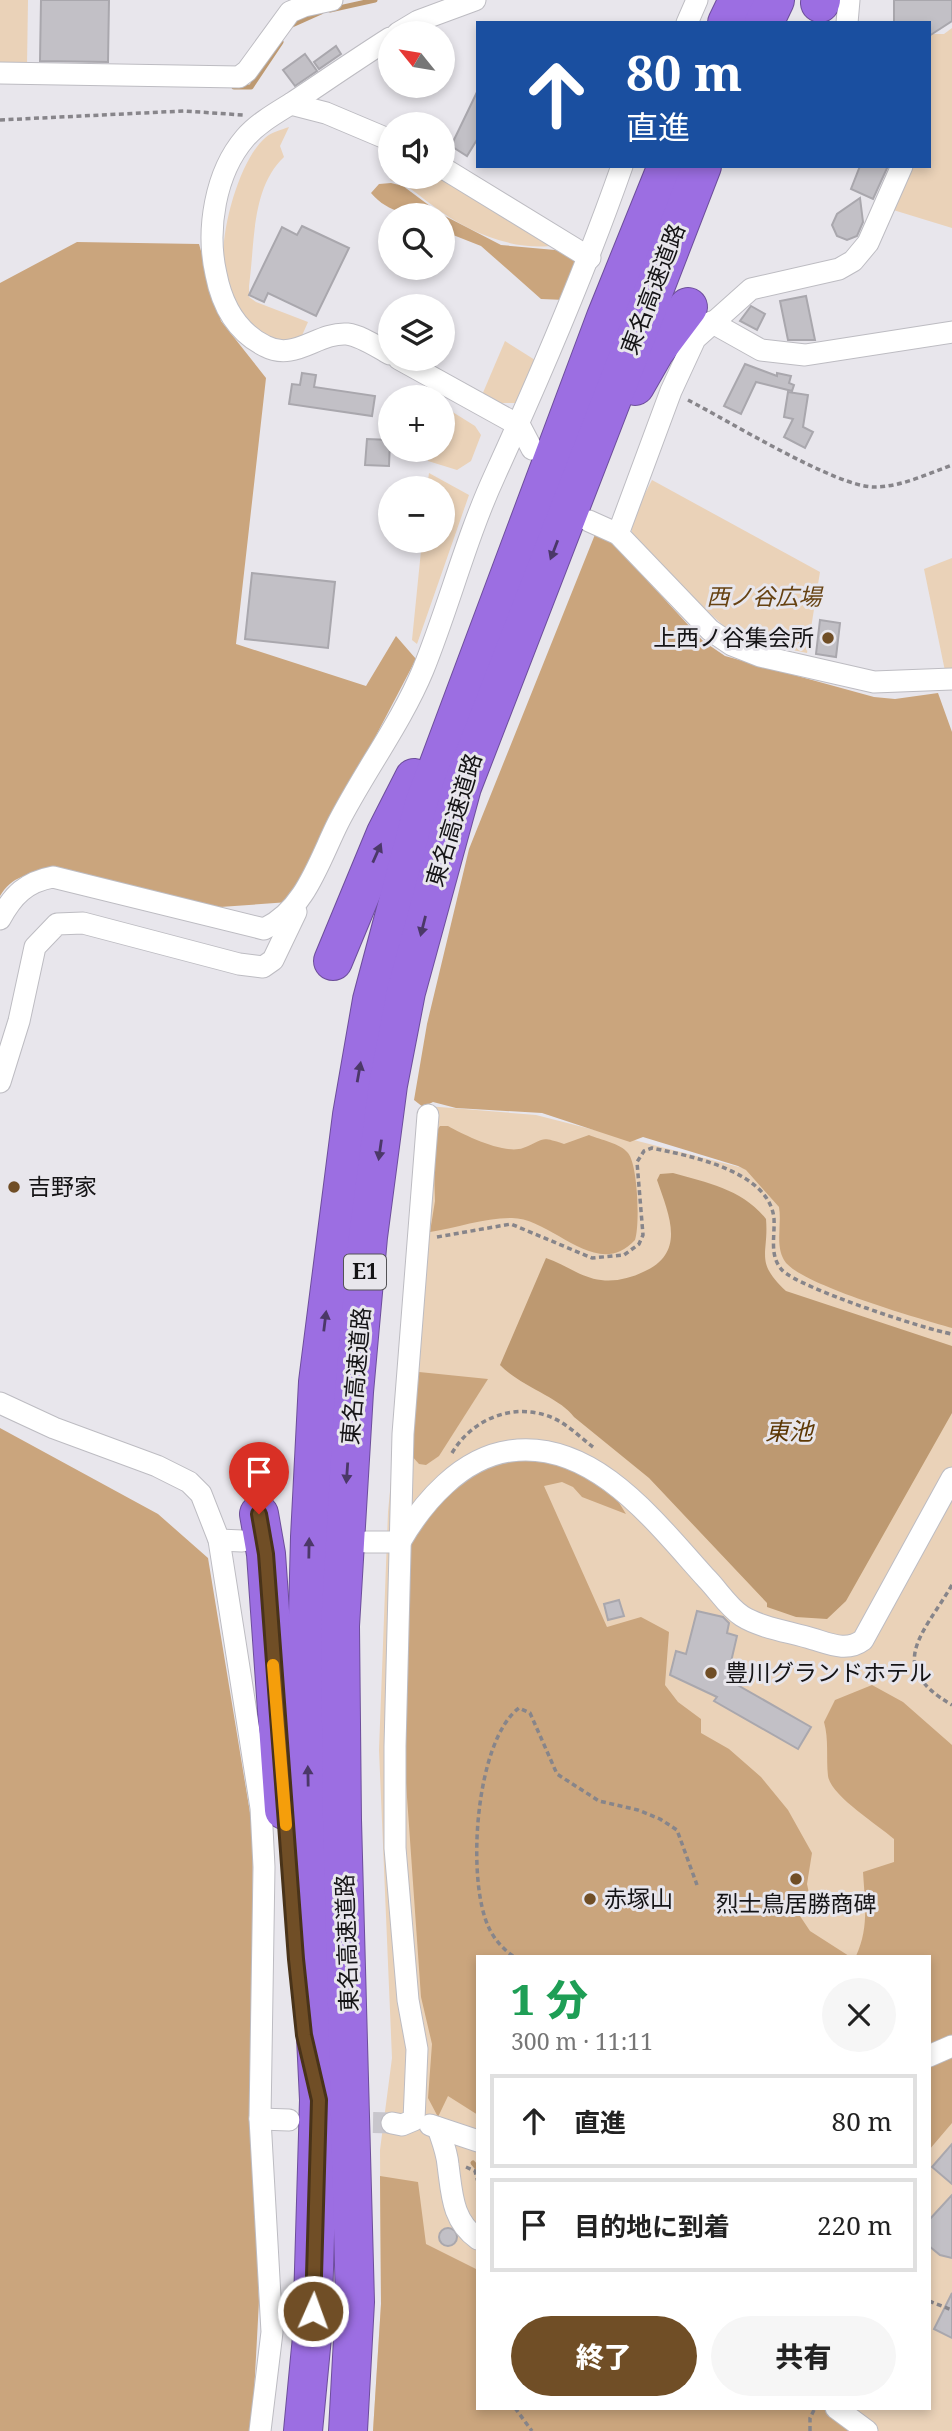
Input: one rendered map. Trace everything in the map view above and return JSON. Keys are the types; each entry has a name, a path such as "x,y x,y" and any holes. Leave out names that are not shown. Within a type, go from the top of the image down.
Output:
{"highway":[{"path":"728,21 738,0"},
{"path":"765,21 775,0"},
{"name":"東名高速道路","path":"303,2431 312,2336 304,2110 309,1891 306,1693 310,1537 318,1382 352,1115 372,1000 425,804 606,317 666,168"},
{"name":"東名高速道路","path":"348,2431 355,2302 342,1820 340,1626 347,1475 368,1237 393,1059 406,992 461,787 701,168"},
{"path":"580,482 655,351 700,314"},
{"path":"333,961 386,834 487,634"},
{"path":"251,1527 266,1554 304,2035 304,2110"}],"street":[{"path":"0,73 239,77 247,71 290,12 332,0"},
{"path":"418,21 475,0"},
{"path":"688,21 697,0"},
{"path":"378,46 269,117 246,136 233,155 220,189 212,223 212,256 228,310 242,330 275,351 288,352 345,334 378,348"},
{"path":"291,103 326,113 378,135"},
{"path":"0,1082 19,1021 35,947 57,923 83,923 239,964 263,967 273,960 338,823 422,673 475,525 520,426 590,258 621,168"},
{"path":"700,314 751,289 839,269 853,261 868,243 901,168"},
{"path":"455,175 590,258"},
{"path":"700,314 744,343 761,350 805,355 952,332"},
{"path":"618,534 671,391 695,339 700,314"},
{"path":"421,371 520,426 532,449"},
{"path":"589,521 618,534 710,630 732,645 761,656 874,682 951,683"},
{"path":"0,919 17,892 35,881 53,877 264,929 278,923 314,876"},
{"path":"414,2120 417,2049 408,2000 395,1848 404,1421 428,1115"},
{"path":"0,1404 54,1428 157,1465 189,1482 201,1494 219,1541 261,1808 264,1867 260,2119 272,2332 260,2431"},
{"path":"400,1542 416,1513 435,1493 468,1467 500,1452 542,1449 590,1467 618,1486 744,1618 846,1647 863,1640 952,1478"},
{"path":"219,1541 251,1527"},
{"path":"366,1542 400,1542"},
{"path":"931,2055 952,2046"},
{"path":"260,2119 304,2110"},
{"path":"392,2123 402,2125 414,2120 476,2140"},
{"path":"438,2128 448,2163 455,2209 462,2225 476,2237"},
{"path":"839,2410 867,2431"}],"path":[{"path":"0,120 184,111 269,117"},
{"path":"671,391 828,474 866,486 885,486 910,480 952,465"},
{"path":"417,1240 510,1224 592,1258 624,1255 639,1244 643,1235 637,1162 644,1151 652,1148 743,1175 762,1192 773,1209 773,1251 776,1261 790,1277 860,1305 952,1334"},
{"path":"448,1460 469,1430 492,1416 509,1413 543,1414 555,1419 599,1452"},
{"path":"952,1585 919,1642 914,1662 923,1686 952,1705"},
{"path":"512,1955 488,1927 480,1891 477,1847 481,1794 492,1744 511,1714 519,1708 530,1713 557,1774 599,1801 638,1810 677,1830 697,1885"},
{"path":"931,2302 952,2310"},
{"path":"516,2410 532,2431"},
{"path":"810,2431 810,2418 814,2410"}],"green space":[{"path":"0,0 28,0 27,66 0,64"},
{"path":"952,28 952,228 890,209 910,168 931,168 931,34 944,34"},
{"path":"289,127 280,146 284,157 265,184 260,200 249,286 249,297 256,302 308,322 300,340 285,345 258,329 239,310 228,291 223,256 225,234 236,188 254,150 265,138"},
{"path":"455,187 550,246 519,245 488,236 455,221 455,203 430,203 411,189"},
{"path":"505,341 535,360 515,403 498,403 482,395"},
{"path":"455,414 475,426 481,435 471,461 457,470 431,462 455,462"},
{"name":"西ノ谷広場","path":"652,480 820,572 807,653 738,639 682,588 633,536 630,522"},
{"path":"455,487 469,495 455,535"},
{"path":"421,553 449,553 417,644 412,640"},
{"path":"952,558 952,671 945,671 924,569"},
{"path":"427,1106 536,1115 747,1169 952,1325 952,2431 373,2431 381,2304 380,2150 392,2058 379,1750 388,1512"}],"shaded area":[{"path":"378,185 378,189 407,189 426,203 382,203 371,193"},
{"path":"455,221 501,245 567,253 576,261 565,300 541,299 481,246 455,236"},
{"path":"77,242 199,244 221,321 266,378 236,644 366,686 396,636 416,659 289,902 220,907 75,874 54,872 33,873 15,880 0,896 0,283"},
{"path":"598,527 703,641 725,656 874,697 895,699 938,693 952,732 952,1328 861,1300 794,1269 781,1254 779,1207 746,1170 738,1166 643,1137 630,1142 542,1113 456,1108 433,1102 423,1107 414,1100 427,1024 469,849"},
{"path":"440,1126 448,1126 485,1143 506,1149 523,1148 545,1139 564,1144 589,1135 620,1147 628,1153 636,1182 638,1209 635,1240 620,1251 605,1254 589,1251 526,1220 511,1218 480,1221 430,1232 435,1201 433,1136"},
{"path":"419,1372 488,1379 439,1456 426,1465 419,1464 411,1455"},
{"path":"0,1428 158,1514 208,1558 253,1831 251,2116 259,2301 252,2431 0,2431"},
{"path":"507,1455 567,1463 618,1501 626,1514 582,1497 573,1487 562,1482 544,1486 607,1627 641,1617 669,1632 665,1685 678,1702 701,1719 701,1733 729,1749 761,1777 788,1810 812,1853 807,1884 810,1898 800,1916 810,1931 847,1955 476,1955 476,2114 448,2096 438,2117 428,2098 432,2044 421,1997 403,1740 408,1546 439,1497"},
{"path":"872,1685 903,1702 952,1745 952,2123 931,2148 931,1955 856,1955 864,1925 863,1872 894,1862 894,1839 846,1801 831,1784 824,1722 835,1700"},
{"path":"380,2176 418,2182 426,2244 476,2269 476,2410 827,2410 856,2431 373,2431 381,2304"}],"water":[{"name":"東池","path":"673,1173 724,1188 757,1209 766,1219 766,1265 786,1291 952,1346 952,1413 846,1601 827,1619 796,1617 767,1607 767,1603 649,1478 568,1410 500,1365 546,1258 587,1277 601,1280 628,1278 657,1264 670,1244 671,1232 657,1180 660,1174"}],"building":[{"path":"41,0 109,0 108,62 40,61"},
{"path":"894,0 952,0 952,21 931,35 931,21 894,21"},
{"path":"336,46 341,54 319,69 314,62"},
{"path":"305,54 317,71 295,86 283,70"},
{"path":"476,94 476,141 467,156 455,148 455,138"},
{"path":"859,168 887,168 873,199 851,189"},
{"path":"860,198 863,222 857,236 847,240 837,236 832,225 837,214"},
{"path":"302,226 349,248 316,316 268,293 264,302 249,295 282,227 297,235"},
{"path":"806,296 815,340 788,340 780,301"},
{"path":"751,306 765,314 757,330 740,321"},
{"path":"745,364 777,376 777,373 791,376 789,383 794,385 792,391 756,382 741,414 724,406"},
{"path":"302,373 316,375 314,387 375,396 372,416 289,404 292,384 300,385"},
{"path":"788,392 808,395 803,427 813,432 805,448 784,437 793,419 784,417"},
{"path":"367,439 378,439 378,462 389,462 389,466 365,465"},
{"path":"252,573 335,582 328,648 245,639"},
{"name":"上西ノ谷集会所","path":"820,620 840,623 836,657 816,654"},
{"path":"619,1600 624,1616 608,1620 604,1604"},
{"path":"697,1611 723,1617 729,1623 727,1633 737,1636 727,1679 811,1727 798,1749 714,1701 717,1697 670,1675 676,1651 686,1654"},
{"path":"952,2144 952,2184 932,2167"},
{"path":"952,2195 952,2258 940,2255 931,2248 931,2218"},
{"path":"444,2228 452,2228 457,2237 455,2244 444,2246 439,2241 439,2233"},
{"path":"952,2293 952,2338 934,2329"}],"waterway":[{"path":"330,10 375,0"},
{"path":"292,25 321,12"},
{"path":"234,87 251,87 281,42"},
{"path":"473,2163 476,2167"}],"tunnel":[{"path":"342,2122 392,2123"}],"slow traffic":[{"path":"273,1665 286,1825"}],"place":[{"name":"上西ノ谷集会所","path":"828,638"},
{"name":"吉野家","path":"14,1187"},
{"name":"豊川グランドホテル","path":"711,1673"},
{"name":"烈士鳥居勝商碑","path":"796,1879"},
{"name":"赤塚山","path":"590,1899"}],"route":[{"path":"259,1514 266,1554 296,1959 304,2035 319,2100 313,2311"}]}
